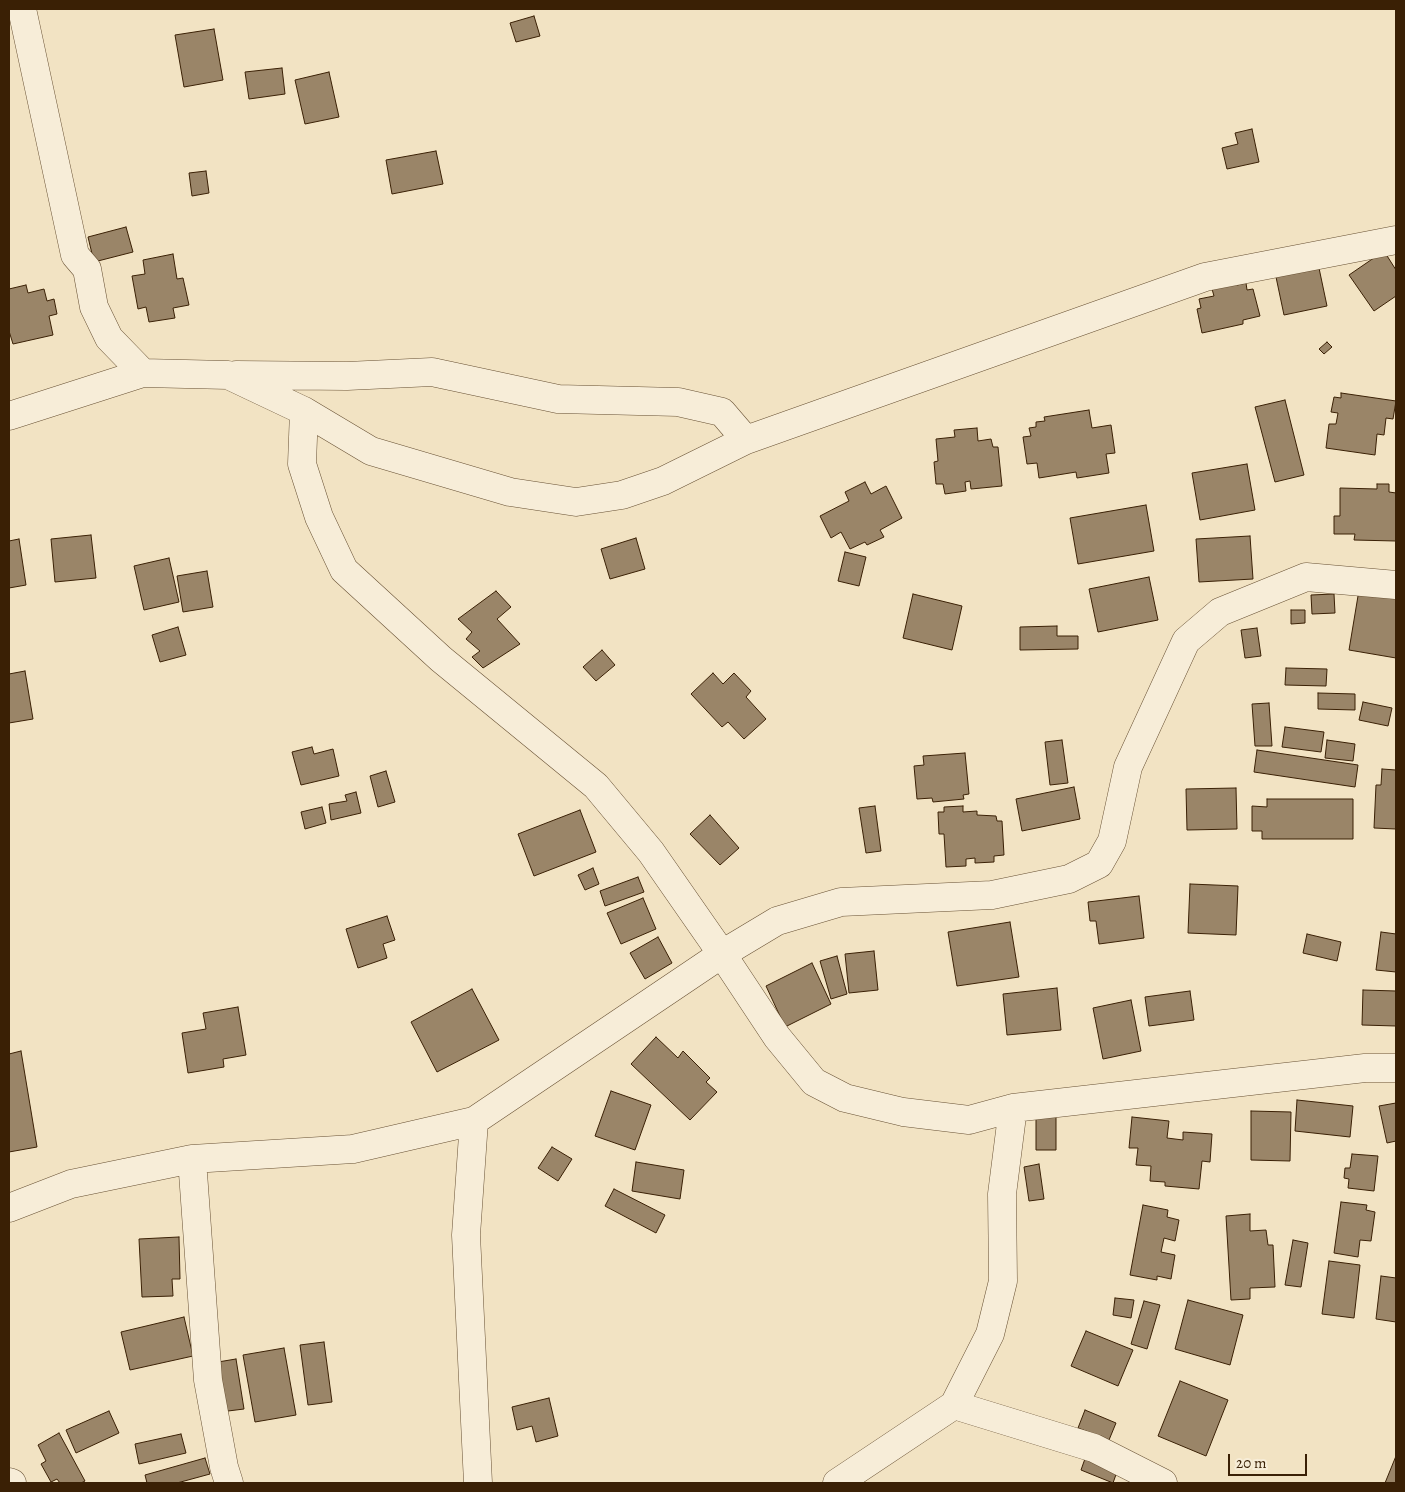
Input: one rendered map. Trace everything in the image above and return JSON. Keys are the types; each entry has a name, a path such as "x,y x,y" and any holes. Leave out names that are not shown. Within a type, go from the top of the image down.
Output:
{"street":[{"path":"22,9 75,255 87,269 94,307 109,338 143,373"},
{"path":"228,375 304,411 371,451 510,492 576,502 622,495 663,481 746,440 1205,277 1396,240"},
{"path":"9,416 143,373 347,376 432,372 558,399 678,402 722,412 746,440"},
{"path":"304,411 302,464 318,517 344,570 441,659 596,786 651,852 777,1037 814,1082 845,1098 903,1112 969,1120 1012,1108 1365,1068 1396,1068"},
{"path":"9,1208 71,1184 192,1159 353,1149 474,1121 722,954 777,921 841,902 992,895 1069,879 1099,864 1112,840 1128,767 1186,641 1220,612 1306,577 1396,586"},
{"path":"838,1483 954,1405 990,1334 1003,1281 1002,1194 1012,1108"},
{"path":"474,1121 466,1235 478,1483"},
{"path":"192,1159 208,1380 224,1466 229,1483"},
{"path":"954,1405 1094,1448 1163,1483"}],"building":[{"path":"534,16 540,36 516,42 510,23"},
{"path":"214,29 223,80 184,87 175,35"},
{"path":"282,68 285,94 249,99 245,72"},
{"path":"329,72 339,117 305,124 295,80"},
{"path":"1252,129 1259,162 1227,169 1222,148 1238,144 1235,133"},
{"path":"436,151 443,184 392,194 386,160"},
{"path":"206,171 209,193 192,196 189,173"},
{"path":"126,227 133,252 94,262 88,237"},
{"path":"1384,251 1396,270 1396,296 1374,311 1349,275"},
{"path":"173,254 177,279 183,278 189,305 173,308 175,318 149,322 146,307 138,309 132,276 145,274 143,260"},
{"path":"1319,268 1327,306 1284,315 1276,277"},
{"path":"1235,279 1237,285 1246,283 1247,290 1253,289 1260,316 1243,320 1243,324 1202,333 1197,309 1201,308 1199,299 1214,296 1212,289"},
{"path":"26,285 28,293 44,289 47,301 54,299 57,314 49,316 53,335 13,344 9,331 9,289"},
{"path":"1327,342 1332,347 1324,354 1319,349"},
{"path":"1341,393 1396,401 1393,419 1386,418 1384,435 1377,434 1375,455 1326,448 1329,424 1336,424 1338,413 1331,412 1334,397 1341,398"},
{"path":"1285,400 1304,475 1275,482 1255,407"},
{"path":"1089,410 1092,428 1111,425 1115,453 1106,454 1109,473 1077,478 1076,472 1039,478 1037,463 1027,464 1023,437 1031,436 1029,428 1036,427 1036,422 1045,421 1044,417"},
{"path":"977,428 978,441 991,439 993,447 998,447 1002,486 971,489 970,481 965,482 966,491 945,494 943,484 936,484 934,462 938,461 936,439 955,437 954,430"},
{"path":"1247,464 1255,510 1200,520 1192,473"},
{"path":"865,482 871,494 886,486 902,518 880,530 884,537 867,545 865,542 850,549 841,532 831,538 820,516 849,501 845,492"},
{"path":"1377,484 1389,484 1389,492 1396,493 1396,541 1354,540 1355,534 1334,534 1334,516 1340,516 1340,488 1377,489"},
{"path":"1146,505 1154,551 1078,564 1070,518"},
{"path":"91,535 96,578 55,582 51,539"},
{"path":"1250,536 1253,579 1199,582 1196,539"},
{"path":"636,538 645,569 610,579 601,549"},
{"path":"19,539 26,585 9,588 9,541"},
{"path":"845,552 866,557 859,586 838,581"},
{"path":"169,558 179,602 144,610 134,566"},
{"path":"207,571 213,607 183,612 177,576"},
{"path":"1149,577 1158,620 1098,632 1089,589"},
{"path":"1359,590 1396,596 1396,658 1349,650"},
{"path":"496,591 511,607 497,619 520,644 483,668 472,657 480,651 466,639 472,632 458,619"},
{"path":"913,594 962,606 952,650 903,638"},
{"path":"1334,594 1335,613 1312,614 1311,595"},
{"path":"1291,610 1305,610 1305,623 1291,624"},
{"path":"1057,626 1057,636 1078,636 1078,649 1020,650 1020,627"},
{"path":"178,627 186,655 160,662 152,635"},
{"path":"1257,628 1261,656 1245,658 1241,630"},
{"path":"602,650 615,665 596,681 583,667"},
{"path":"1286,668 1327,669 1326,686 1285,685"},
{"path":"25,671 33,719 9,723 9,674"},
{"path":"713,673 723,684 734,673 751,691 746,697 766,719 744,739 728,722 722,727 691,694"},
{"path":"1318,693 1355,694 1355,710 1318,709"},
{"path":"1363,702 1392,708 1388,726 1359,720"},
{"path":"1269,703 1272,746 1255,746 1252,704"},
{"path":"1285,727 1324,732 1321,752 1282,747"},
{"path":"1062,740 1068,783 1050,785 1045,742"},
{"path":"1327,740 1355,744 1353,761 1325,758"},
{"path":"312,747 314,754 333,749 339,776 301,785 292,752"},
{"path":"1257,750 1358,765 1355,787 1254,772"},
{"path":"965,753 969,794 963,795 964,799 933,802 932,798 917,799 914,766 924,765 923,756"},
{"path":"1382,769 1396,770 1396,829 1374,828 1376,785 1381,785"},
{"path":"386,771 395,802 378,807 370,776"},
{"path":"1074,787 1080,819 1022,831 1016,799"},
{"path":"1236,788 1237,829 1187,830 1186,789"},
{"path":"356,792 361,813 331,820 329,804 347,801 345,795"},
{"path":"1267,799 1353,799 1353,839 1262,839 1262,831 1252,831 1252,806 1267,807"},
{"path":"875,806 881,851 866,853 859,808"},
{"path":"963,806 963,812 977,811 977,815 996,816 997,821 1002,821 1004,855 994,856 994,862 975,863 975,858 966,859 966,866 946,867 944,834 939,834 938,812 944,812 944,807"},
{"path":"322,807 326,823 305,829 301,812"},
{"path":"580,810 596,852 534,876 518,834"},
{"path":"710,815 739,848 720,865 690,834"},
{"path":"593,868 599,884 585,890 578,875"},
{"path":"638,877 644,892 605,906 600,891"},
{"path":"1190,884 1238,886 1236,935 1188,933"},
{"path":"1139,896 1144,938 1099,944 1096,921 1090,921 1088,902"},
{"path":"643,898 656,929 621,944 607,913"},
{"path":"387,916 395,940 383,944 387,958 358,968 346,929"},
{"path":"1010,922 1019,977 957,986 948,932"},
{"path":"1381,932 1396,934 1396,972 1376,970"},
{"path":"1307,934 1341,942 1337,961 1303,953"},
{"path":"658,937 672,963 645,979 630,953"},
{"path":"874,951 878,990 849,993 845,954"},
{"path":"837,956 847,994 831,999 820,961"},
{"path":"812,963 831,1004 785,1027 766,986"},
{"path":"1057,988 1061,1030 1007,1035 1003,994"},
{"path":"472,989 499,1040 437,1072 411,1022"},
{"path":"1363,990 1396,991 1396,1026 1362,1025"},
{"path":"1190,991 1194,1020 1149,1026 1145,997"},
{"path":"1131,1000 1141,1051 1103,1059 1093,1008"},
{"path":"238,1007 246,1055 223,1059 224,1067 188,1073 182,1033 206,1029 203,1013"},
{"path":"656,1037 678,1058 683,1051 710,1078 706,1082 717,1092 690,1120 631,1064"},
{"path":"21,1051 37,1147 9,1152 9,1054"},
{"path":"611,1091 651,1105 635,1150 595,1136"},
{"path":"1297,1100 1353,1106 1350,1137 1295,1131"},
{"path":"1396,1103 1396,1141 1387,1143 1379,1106"},
{"path":"1251,1111 1291,1112 1290,1161 1251,1160"},
{"path":"1036,1115 1056,1115 1056,1150 1036,1150"},
{"path":"1132,1117 1169,1121 1167,1138 1183,1140 1183,1132 1212,1134 1210,1162 1202,1161 1199,1189 1165,1186 1165,1182 1150,1181 1151,1166 1136,1165 1138,1148 1129,1148"},
{"path":"552,1147 572,1159 558,1181 538,1168"},
{"path":"1352,1154 1378,1156 1374,1191 1348,1188 1349,1179 1344,1178 1345,1168 1350,1168"},
{"path":"636,1162 684,1170 680,1199 632,1191"},
{"path":"1039,1164 1044,1199 1029,1201 1024,1167"},
{"path":"614,1189 665,1215 656,1233 605,1206"},
{"path":"1341,1202 1367,1205 1366,1210 1375,1212 1371,1241 1360,1240 1358,1257 1334,1253"},
{"path":"1143,1205 1168,1210 1167,1217 1179,1220 1175,1241 1164,1238 1161,1252 1175,1255 1171,1279 1157,1276 1157,1280 1130,1275"},
{"path":"1250,1214 1250,1231 1266,1230 1268,1245 1273,1245 1275,1287 1250,1288 1250,1299 1231,1300 1226,1216"},
{"path":"179,1237 180,1279 172,1279 173,1296 142,1297 139,1239"},
{"path":"1293,1240 1308,1243 1301,1287 1285,1285"},
{"path":"1329,1261 1360,1265 1354,1318 1322,1314"},
{"path":"1381,1276 1396,1278 1396,1322 1376,1319"},
{"path":"1115,1298 1134,1300 1131,1318 1113,1315"},
{"path":"1188,1300 1243,1315 1230,1365 1175,1349"},
{"path":"1144,1301 1160,1305 1147,1349 1131,1344"},
{"path":"184,1317 193,1356 130,1370 121,1332"},
{"path":"1086,1331 1133,1350 1118,1386 1071,1366"},
{"path":"324,1342 332,1402 308,1405 300,1345"},
{"path":"284,1348 296,1415 255,1422 243,1355"},
{"path":"236,1359 244,1409 220,1412 212,1363"},
{"path":"1180,1381 1228,1400 1206,1456 1158,1436"},
{"path":"549,1398 558,1436 536,1442 532,1426 517,1430 512,1407"},
{"path":"1085,1410 1116,1423 1109,1440 1078,1428"},
{"path":"109,1411 119,1433 76,1453 66,1430"},
{"path":"59,1433 85,1481 81,1483 60,1483 57,1479 51,1482 41,1464 46,1461 38,1445"},
{"path":"181,1434 186,1453 139,1464 135,1444"},
{"path":"1087,1453 1119,1466 1113,1483 1081,1470"},
{"path":"1396,1456 1396,1483 1385,1483"},
{"path":"205,1458 210,1474 177,1483 147,1483 145,1475"}]}
